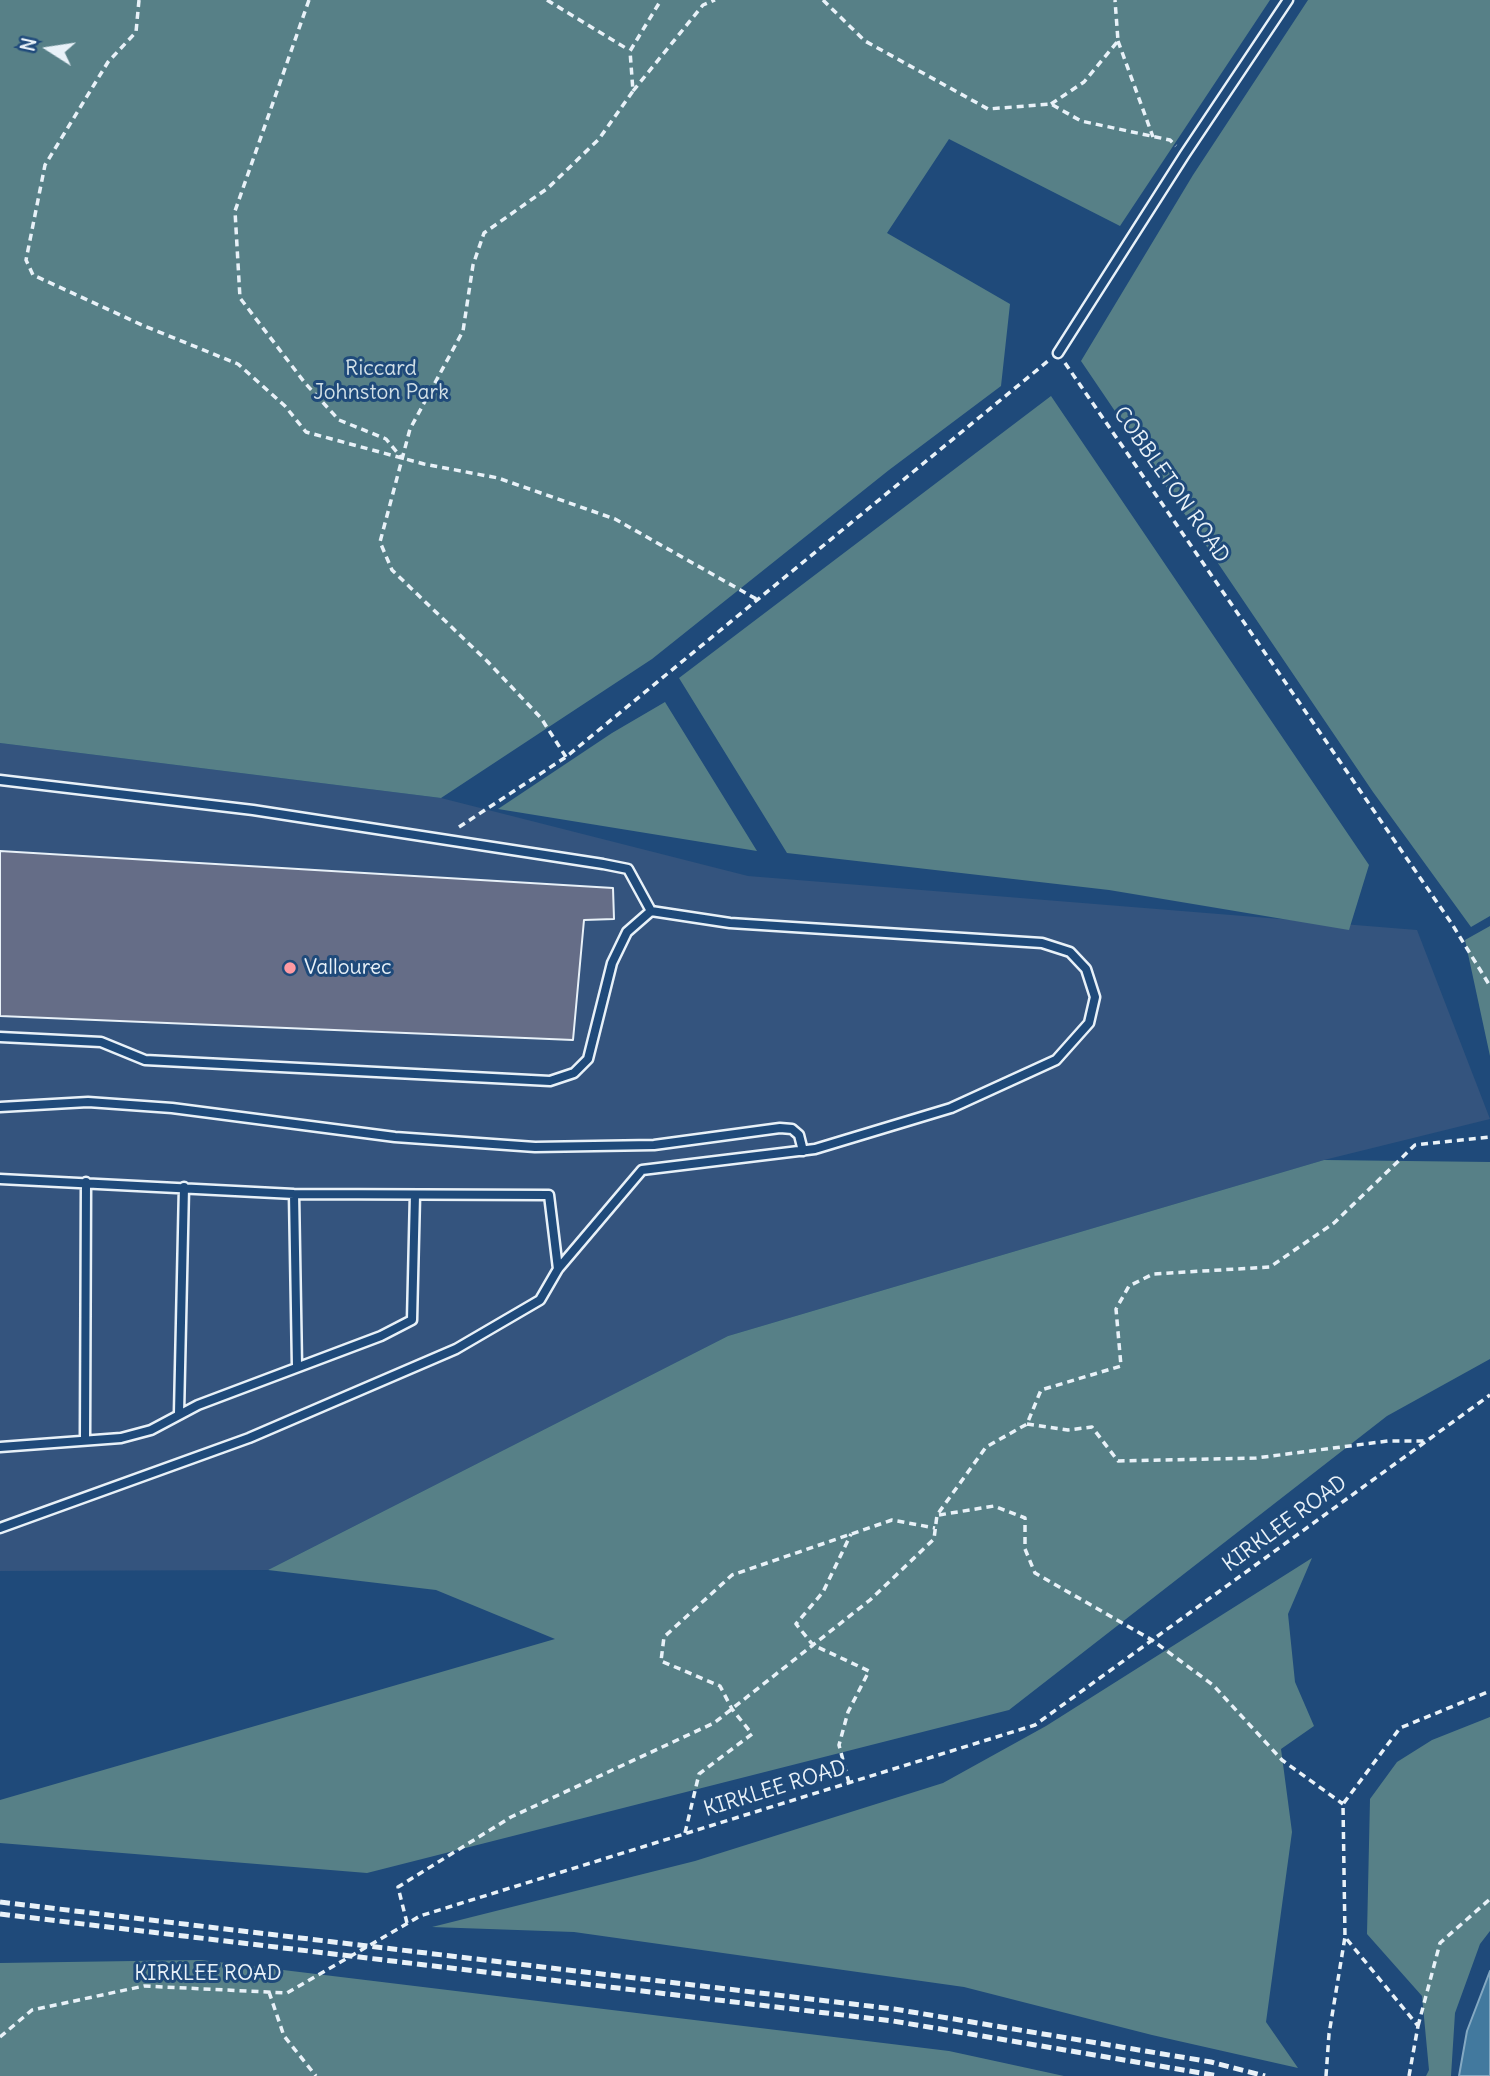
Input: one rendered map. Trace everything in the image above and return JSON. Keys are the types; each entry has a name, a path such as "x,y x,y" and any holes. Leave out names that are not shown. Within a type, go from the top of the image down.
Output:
{"lane":[{"path":"1058,353 1185,154 1288,0"},
{"path":"0,780 253,810 628,869 652,911"},
{"path":"0,1037 101,1042 145,1060 551,1081 574,1073 588,1059 612,963 627,932 652,911 730,923 1042,943 1070,952 1086,969 1095,997 1089,1023 1056,1060 951,1108 803,1151 642,1170 558,1269 540,1300 456,1349 249,1438 0,1528"},
{"path":"0,1107 39,1107 88,1102 172,1108 395,1137 535,1147 654,1145 780,1128 792,1129 799,1135 803,1151"},
{"path":"0,1179 294,1194 549,1195 558,1269"},
{"path":"85,1438 86,1182"},
{"path":"178,1413 184,1187"},
{"path":"294,1194 297,1366"},
{"path":"0,1447 85,1438 121,1438 151,1430 178,1413 381,1336 412,1320 415,1195"}],"path":[{"path":"139,0 136,32 108,62 45,165 26,260 33,275 142,325 238,364 285,406 306,432 402,459 498,478 615,519 758,600"},
{"path":"309,0 235,211 240,298 305,383 339,420 386,439 402,459"},
{"path":"547,0 630,51"},
{"path":"632,91 630,51 662,0"},
{"path":"566,757 541,718 487,661 392,570 380,542 410,429 463,331 473,265 484,233 548,188 599,139 632,91 703,5 715,0"},
{"path":"822,0 865,41 988,109 1051,104 1084,82 1118,41"},
{"path":"1115,0 1118,41 1153,136"},
{"path":"1051,104 1081,121 1170,140 1185,154"},
{"path":"443,838 566,757 1058,353"},
{"name":"COBBLETON ROAD","path":"1058,353 1452,924 1490,986"},
{"path":"1027,1424 1041,1390 1121,1366 1116,1309 1129,1286 1153,1275 1270,1267 1334,1223 1415,1144 1490,1137"},
{"name":"KIRKLEE ROAD","path":"0,2037 32,2010 144,1986 287,1993 420,1916 1035,1725 1490,1395"},
{"path":"407,1923 398,1886 511,1817 714,1723 870,1600 934,1539 937,1515 986,1447 1027,1424 1068,1430 1092,1427 1118,1461 1256,1458 1388,1441 1426,1441"},
{"path":"937,1515 994,1506 1025,1518 1025,1549 1035,1573 1152,1640 1213,1685 1282,1760 1343,1804"},
{"path":"685,1833 699,1774 752,1734 732,1709 720,1686 661,1661 664,1637 732,1575 892,1520 936,1528"},
{"path":"849,1783 839,1745 848,1712 869,1671 813,1645 796,1624 823,1592 851,1534"},
{"path":"1326,2076 1329,2034 1345,1937 1343,1804 1400,1728 1490,1691"},
{"path":"1409,2076 1418,2026 1440,1943 1490,1899"},
{"path":"1345,1937 1418,2026"},
{"path":"269,1992 284,2036 316,2076"}],"shaded area":[{"path":"0,743 441,798 748,876 1417,930 1490,1119 1324,1160 728,1336 268,1570 0,1571"},
{"path":"1490,1971 1490,2076 1459,2076 1467,2031"}],"green space":[{"name":"Riccard Johnston Park","path":"0,0 1270,0 1120,226 949,139 887,233 1010,304 1001,386 889,470 652,659 441,798 0,743"},
{"path":"1308,0 1490,0 1490,916 1471,927 1373,792 1081,361 1193,175"},
{"path":"1051,396 1369,865 1349,930 1109,890 787,853 679,678"},
{"path":"665,702 757,851 498,809 612,733"},
{"path":"1490,926 1490,1056 1465,940"},
{"path":"1324,1160 1490,1162 1490,1359 1387,1416 1009,1710 367,1873 0,1843 0,1800 555,1639 436,1590 268,1570 728,1336"},
{"path":"1312,1558 1288,1614 1295,1682 1314,1726 1281,1749 1292,1832 1266,2022 1298,2068 1152,2035 964,1987 574,1932 432,1927 695,1861 943,1783 1046,1726"},
{"path":"1490,1717 1490,1931 1480,1944 1455,2013 1451,2076 1426,2076 1429,2070 1422,1996 1367,1934 1370,1799 1397,1762 1432,1740"},
{"path":"201,1960 949,2051 1064,2076 0,2076 0,1963"}],"building":[{"name":"Vallourec","path":"0,851 613,888 614,919 584,920 573,1040 0,1016"}],"railway":[{"path":"0,1902 894,2009 1211,2062 1265,2076"},
{"path":"0,1914 893,2021 1219,2076"}],"place":[{"name":"Vallourec","path":"290,968"}]}
